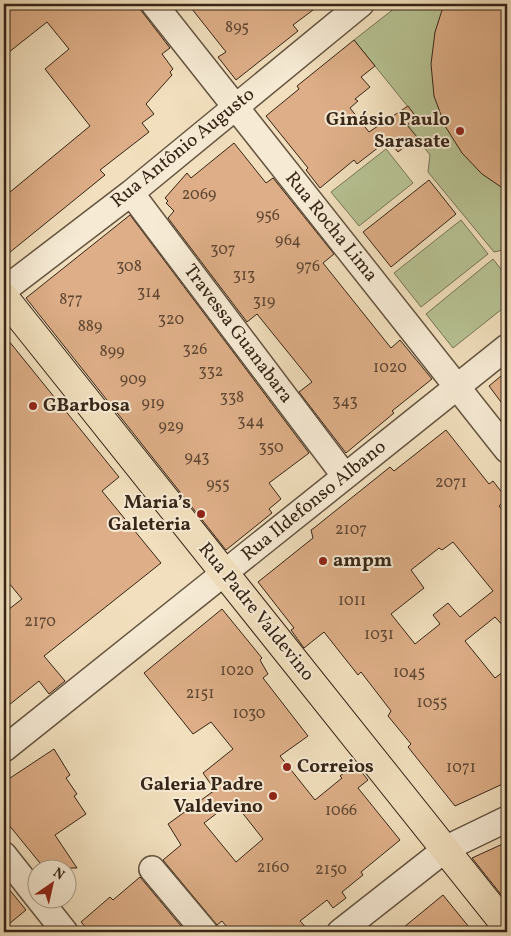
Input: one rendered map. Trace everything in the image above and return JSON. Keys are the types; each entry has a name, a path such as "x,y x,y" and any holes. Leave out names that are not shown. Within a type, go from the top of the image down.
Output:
{"main road":[{"name":"Rua Padre Valdevino","path":"4,297 446,848 507,927"}],"street":[{"name":"Rua Rocha Lima","path":"154,4 507,450"},
{"name":"Rua Antônio Augusto","path":"4,290 131,193 234,106 361,4"},
{"name":"Travessa Guanabara","path":"131,193 344,475"},
{"name":"Rua Ildefonso Albano","path":"4,749 344,475 507,347"},
{"path":"340,932 446,848 507,820"},
{"path":"4,855 28,885"},
{"path":"152,868 205,932"},
{"path":"46,908 65,932"}],"green space":[{"name":"Ginásio Paulo Sarasate","path":"400,4 507,4 507,249 494,252 428,172 430,155 407,125 417,118 354,40"},
{"path":"386,149 413,183 359,226 331,192"},
{"path":"461,220 488,254 421,307 394,273"},
{"path":"493,259 507,277 507,305 453,348 426,314"}],"building":[{"path":"4,4 136,4 170,48 162,54 173,69 170,72 172,75 146,104 154,114 142,123 149,132 100,170 105,175 4,257 4,197 90,126 45,69 69,49 47,22 4,56"},
{"path":"188,4 321,4 293,25 298,31 236,80 218,57 226,52"},
{"path":"444,4 507,4 507,191 482,174 462,153 445,126 434,96 431,64 435,32"},
{"path":"354,40 375,66 361,77 370,87 355,99 358,101 350,108 369,132 408,106 417,118 407,125 417,137 398,152 388,140 357,164 354,160 320,188 306,170 308,168 266,116 299,89 297,86"},
{"path":"234,143 266,183 273,178 334,254 323,263 391,348 400,340 432,379 392,411 394,413 346,453 299,392 312,382 257,314 247,322 168,218 174,211 166,203 168,201 165,198 187,173 191,178"},
{"path":"429,180 456,214 391,267 363,232"},
{"path":"130,215 309,453 269,483 281,499 269,509 272,513 226,550 26,298"},
{"path":"4,335 119,477 102,491 161,563 44,656 65,681 49,694 39,681 4,709 4,613 22,599 4,577"},
{"path":"507,371 507,410 489,386"},
{"path":"446,430 489,484 493,481 507,499 499,506 507,516 507,630 495,617 465,641 495,678 507,669 507,782 455,806 408,747 411,744 388,716 391,711 361,672 358,675 324,632 304,648 291,630 294,628 258,582 313,538 311,530 390,467 394,471","holes":["453,542 493,591 460,617 448,603 433,615 440,624 415,644 391,614 424,588 411,570 439,548 442,550"]},
{"path":"222,609 262,658 260,660 268,674 263,678 308,736 280,756 315,800 342,778 340,776 355,764 368,780 358,788 400,840 361,872 363,875 342,892 346,898 333,908 327,900 300,921 310,932 231,932 222,921 217,925 163,860 181,845 168,824 215,790 203,773 233,749 211,722 193,734 144,673","holes":["233,801 263,839 236,862 204,823"]},
{"path":"54,749 70,775 66,778 77,794 74,796 86,814 55,835 70,858 36,858 4,819 4,782"},
{"path":"507,842 507,902 472,858"},
{"path":"140,877 186,932 90,932 81,922 110,897 113,900"},
{"path":"4,883 26,910 4,928"},
{"path":"443,895 473,932 398,932"}],"place":[{"name":"Ginásio Paulo Sarasate","path":"460,131"},
{"name":"GBarbosa","path":"33,406"},
{"name":"Maria’s Galeteria","path":"201,514"},
{"name":"ampm","path":"323,561"},
{"name":"Correios","path":"287,767"},
{"name":"Galeria Padre Valdevino","path":"273,796"}]}
